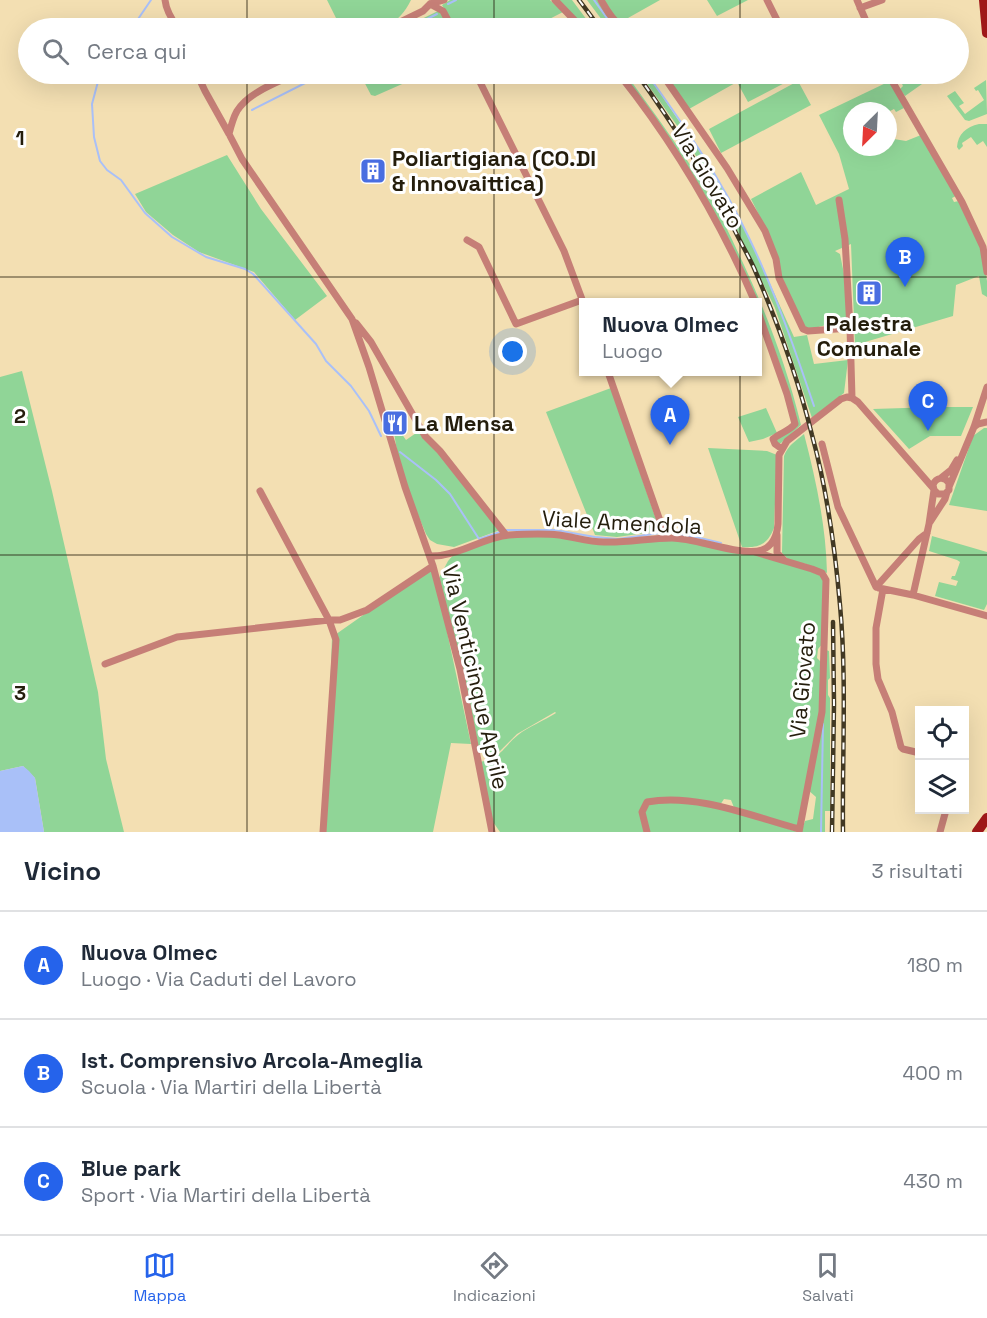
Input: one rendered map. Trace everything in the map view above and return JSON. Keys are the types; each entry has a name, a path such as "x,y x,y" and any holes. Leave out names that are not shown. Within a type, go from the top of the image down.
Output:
{"main road":[{"path":"984,0 987,33"},
{"path":"977,832 987,818"}],"street":[{"path":"165,0 172,18"},
{"path":"409,18 423,11 430,2 444,0"},
{"path":"555,0 572,18"},
{"path":"601,0 612,18"},
{"path":"767,0 776,18"},
{"path":"857,0 864,18"},
{"path":"860,8 882,0"},
{"path":"430,2 443,11 447,18"},
{"name":"Via Venticinque Aprile","path":"202,84 242,159 352,319 369,367 405,488 433,566 460,669 492,832"},
{"path":"229,134 234,117 245,100 274,84"},
{"path":"482,84 564,251 582,298"},
{"name":"Via Giovato","path":"626,84 654,121 692,182 725,239 752,298"},
{"path":"669,84 727,168 765,231 776,259 779,278 802,329 808,331 850,328"},
{"path":"894,84 962,202 983,248 987,272"},
{"path":"839,200 845,239 852,398"},
{"path":"467,240 479,247 516,324 579,302"},
{"path":"352,319 371,342 425,436 440,451 503,531"},
{"path":"762,323 787,393 795,424 790,430 779,434 772,440 782,449"},
{"path":"610,376 665,534"},
{"path":"929,524 945,499 974,427 987,387"},
{"path":"785,560 777,553 779,455 787,441 841,399 847,397 858,402 940,495 949,489"},
{"path":"974,427 987,422"},
{"path":"822,444 838,507 879,588 876,628 878,679 897,728 901,747 915,752"},
{"path":"913,595 929,524 934,482 951,470 962,453"},
{"path":"919,471 947,481 949,489"},
{"path":"260,491 329,620 336,640 323,832"},
{"name":"Viale Amendola","path":"430,556 444,555 485,541 503,531 618,543 665,534 730,549 749,551"},
{"path":"879,588 919,539 927,533"},
{"path":"749,551 762,550 770,545 777,535"},
{"name":"Via Giovato","path":"749,551 822,573 825,576 827,587 822,712 799,831"},
{"path":"105,664 177,637 329,620 340,621 367,610 433,566"},
{"path":"879,588 987,616"},
{"path":"647,832 642,812 647,802 661,800 714,804 799,831"},
{"path":"940,832 945,814"}],"green space":[{"path":"327,0 411,0 398,18 336,18"},
{"path":"450,0 550,0 563,12 551,18 449,18 442,5"},
{"path":"558,0 572,0 586,18 575,18"},
{"path":"587,0 599,0 613,18 600,18"},
{"path":"604,0 660,0 628,18 615,18"},
{"path":"707,0 748,0 717,16"},
{"path":"438,11 444,18 424,18"},
{"path":"986,80 987,114 969,121 965,120 947,96 955,91 964,103 959,106 965,114 984,100 974,88"},
{"path":"365,84 402,84 375,96 371,95"},
{"path":"628,84 633,84 669,133 714,203 758,298 754,298 718,223"},
{"path":"647,84 654,84 709,165 749,237 794,337 807,335 814,364 848,360 844,393 812,418 775,308 720,196 681,131"},
{"path":"671,84 733,84 689,109"},
{"path":"738,84 783,84 748,102"},
{"path":"792,84 800,84 811,105 721,153 709,129"},
{"path":"884,84 892,84 904,108 897,112 897,102 846,102"},
{"path":"902,84 922,84 905,96 900,89"},
{"path":"843,104 843,156 897,156 897,140 906,141 921,135 956,196 952,198 954,202 959,201 981,248 987,281 987,297 982,294 979,276 956,285 953,316 855,345 851,244 835,251 840,254 844,274 847,320 806,330 782,277 771,239 751,199 801,172 816,205 849,189 839,154 819,115"},
{"path":"987,124 987,147 983,141 977,145 971,137 962,143 963,146 959,150 957,147 961,135 970,127"},
{"path":"227,155 261,209 327,296 295,320 254,272 199,252 173,235 146,212 135,194"},
{"path":"762,307 784,364 801,425 778,444 776,439 796,425 779,362 762,317"},
{"path":"22,371 98,692 106,759 124,832 44,832 35,778 23,766 0,771 0,377"},
{"path":"611,388 660,531 617,537 595,535 546,412"},
{"path":"973,407 961,436 930,436 909,449 873,409"},
{"path":"766,408 777,433 749,442 738,417"},
{"path":"987,428 987,511 949,505 973,436"},
{"path":"399,430 406,440 419,431 439,452 500,530 454,547 437,544 430,540 413,503 398,457 394,433"},
{"path":"804,434 820,503 827,573 789,560 782,553 784,456 790,446"},
{"path":"708,448 767,451 777,455 774,528 762,544 742,547"},
{"path":"534,535 600,543 671,539 749,552 785,561 824,577 824,642 818,649 817,658 823,664 821,712 798,828 735,810 731,800 724,799 720,805 646,801 641,812 646,832 500,832 491,819 479,762 497,755 522,732 556,713 517,734 498,753 476,747 438,580 455,553 506,536"},
{"path":"932,536 987,552 987,604 984,610 935,596 939,582 956,586 958,581 951,579 955,576 960,562 929,551"},
{"path":"433,566 471,744 451,743 433,832 325,832 332,637"},
{"path":"826,650 829,651 830,678 828,695 830,698 830,811 825,811 825,832 801,832 805,821 813,819 816,797 808,790 816,751"},
{"path":"661,800 714,805 798,832 648,832 643,812 648,803"}],"water":[{"path":"23,766 35,778 44,832 0,832 0,771"}],"waterway":[{"path":"139,18 151,0"},
{"path":"448,4 456,0"},
{"path":"594,0 607,18"},
{"path":"429,18 437,14"},
{"path":"97,84 92,104 94,137 100,161 107,170 121,180 145,213 172,237 206,257 245,269 253,274 316,344 326,361 351,386 369,411 381,436"},
{"path":"252,110 303,84"},
{"path":"654,84 702,154 739,218 777,301 814,406"},
{"path":"400,452 450,494 479,539 500,532"},
{"path":"505,530 555,530 618,539 672,533 721,543"},
{"path":"821,832 823,724"}],"railway":[{"path":"579,0 592,18"},
{"path":"644,84 701,170 749,258 779,329 806,414 826,498 840,605 844,690 843,832"},
{"path":"832,832 833,622"}],"place":[{"name":"Poliartigiana (CO.DI & Innovaittica)","path":"373,171"},
{"name":"Ist. Comprensivo Arcola-Ameglia","path":"905,287"},
{"name":"Palestra Comunale","path":"869,293"},
{"name":"La Mensa","path":"395,423"},
{"name":"Blue park","path":"928,431"},
{"name":"Nuova Olmec","path":"670,445"}]}
